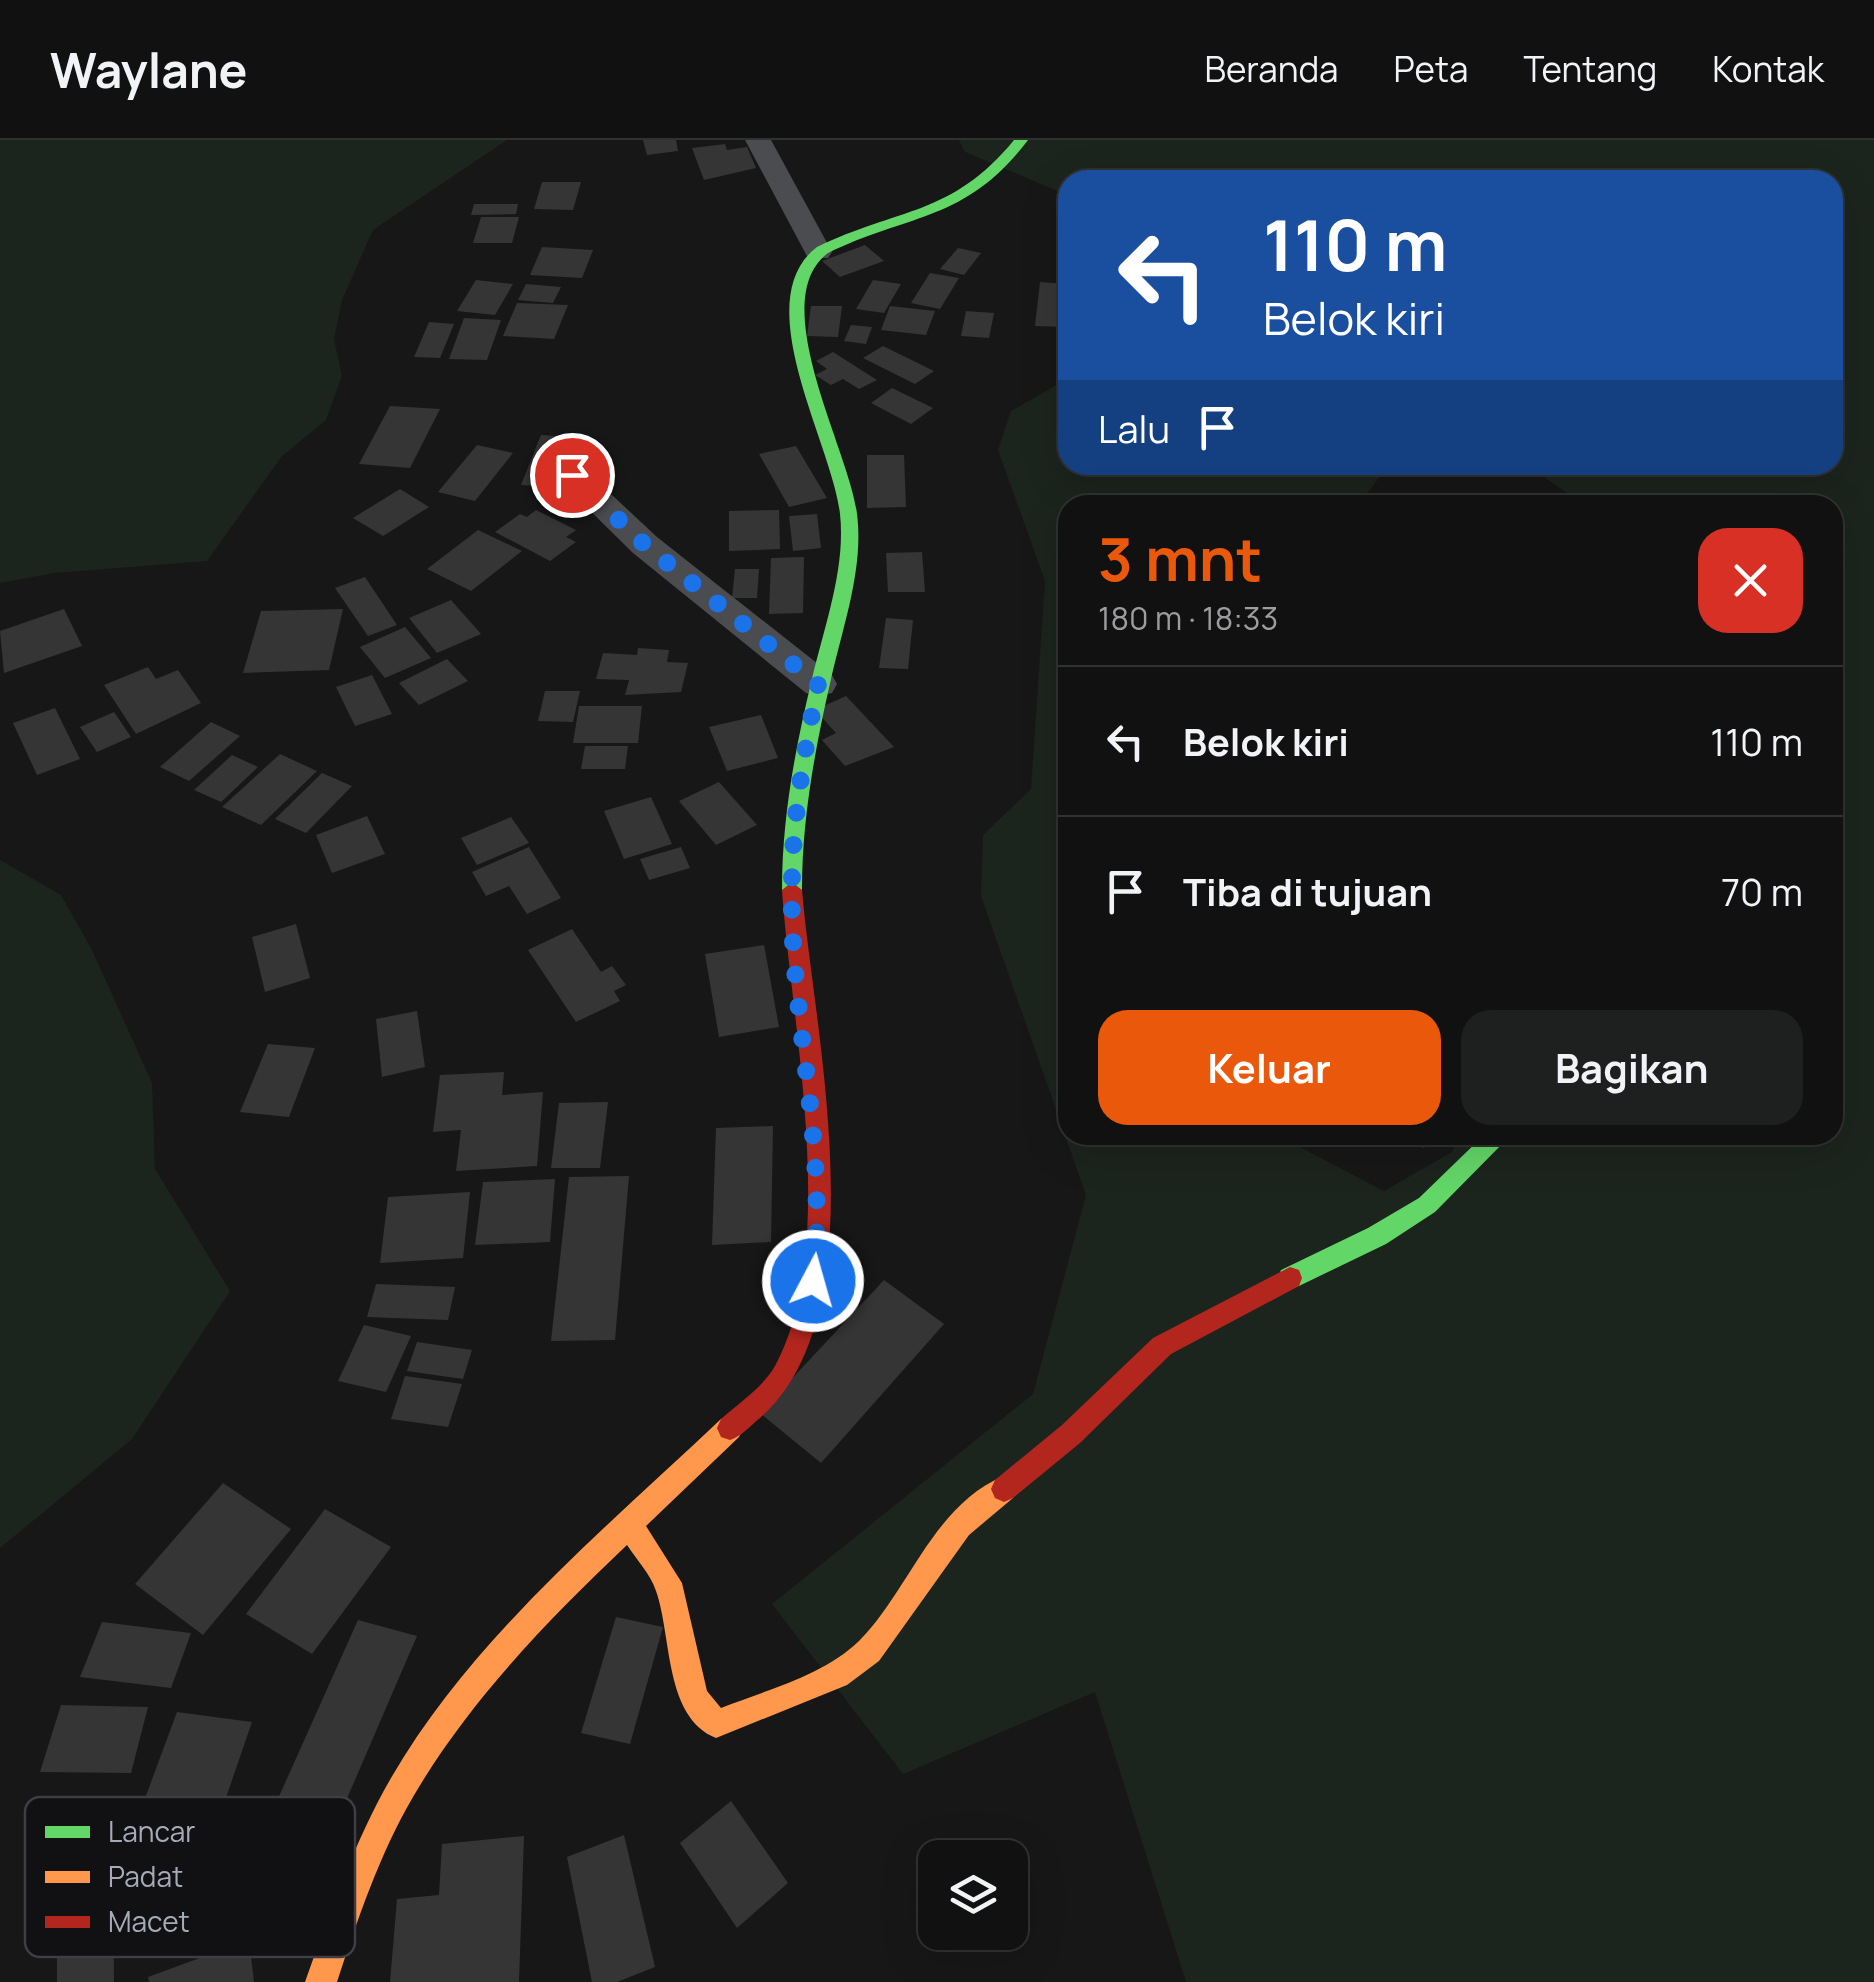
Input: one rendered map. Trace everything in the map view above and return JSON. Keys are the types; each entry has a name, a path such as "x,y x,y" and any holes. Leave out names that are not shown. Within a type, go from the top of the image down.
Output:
{"street":[{"path":"758,140 818,252"},
{"path":"355,1888 402,1786 489,1665 782,1376 810,1309 820,1225 813,1097 796,972 792,880 804,754 840,600 849,517 838,460 796,338 803,276 818,252 945,205 997,171 1021,140"},
{"path":"572,475 645,545 818,684"},
{"path":"630,1526 668,1583 694,1698 716,1724 837,1675 868,1651 900,1614 959,1526 1071,1434 1162,1346 1238,1303 1377,1236 1427,1206 1489,1145"},
{"path":"321,1982 330,1957"}],"shaded area":[{"path":"0,140 507,140 373,230 342,300 334,339 342,376 326,420 282,456 207,561 54,573 0,583"},
{"path":"959,140 1874,140 1874,1982 1186,1982 1095,1692 903,1774 772,1604 1033,1394 1086,1195 1068,1145 1296,1145 1384,1191 1452,1152 1455,1145 1843,1145 1843,495 1570,495 1541,475 1843,475 1843,170 1058,170 1058,191 965,152"},
{"path":"1058,384 1058,475 1381,475 1366,495 1058,495 1058,1115 981,896 983,835 1031,789 1045,581 998,450 1011,411"},
{"path":"0,860 61,895 92,950 152,1083 155,1169 230,1291 132,1439 0,1548"}],"building":[{"path":"643,140 676,140 678,151 647,155"},
{"path":"725,144 727,150 747,147 756,168 704,180 692,148"},
{"path":"542,182 581,182 573,210 534,209"},
{"path":"474,204 518,204 516,214 471,215"},
{"path":"481,217 519,217 512,243 473,243"},
{"path":"865,245 884,261 840,277 822,261"},
{"path":"542,247 593,250 582,278 530,275"},
{"path":"958,248 981,253 964,275 940,269"},
{"path":"930,273 959,278 940,309 911,303"},
{"path":"476,280 513,284 495,315 457,311"},
{"path":"873,280 901,284 884,313 856,309"},
{"path":"1040,282 1058,283 1058,327 1035,326"},
{"path":"526,284 561,287 553,303 518,300"},
{"path":"517,303 568,305 554,339 503,336"},
{"path":"811,306 842,306 838,337 807,336"},
{"path":"890,306 935,311 926,335 881,330"},
{"path":"966,311 994,313 989,338 961,336"},
{"path":"464,318 501,320 487,360 449,359"},
{"path":"429,322 454,324 440,358 414,357"},
{"path":"851,325 872,327 866,344 844,341"},
{"path":"883,346 934,371 915,384 863,358"},
{"path":"833,352 877,380 859,389 843,379 831,385 815,375 827,369 816,361"},
{"path":"892,388 933,408 911,424 871,403"},
{"path":"390,406 440,409 410,468 359,464"},
{"path":"541,435 583,438 563,488 521,485"},
{"path":"477,445 513,453 475,501 438,492"},
{"path":"796,446 827,498 789,507 759,454"},
{"path":"867,455 904,455 906,507 867,508"},
{"path":"400,489 429,507 383,536 353,518"},
{"path":"536,510 576,530 566,537 576,542 550,561 495,532 520,514 527,517"},
{"path":"779,510 780,549 729,551 729,511"},
{"path":"817,514 821,548 793,551 789,516"},
{"path":"478,530 522,551 471,591 427,569"},
{"path":"922,552 925,592 888,592 886,553"},
{"path":"804,557 803,613 769,614 771,558"},
{"path":"735,569 759,569 757,598 732,598"},
{"path":"365,577 397,625 368,636 335,588"},
{"path":"451,600 481,634 437,653 409,618"},
{"path":"64,609 82,646 4,673 0,631"},
{"path":"343,609 329,670 243,673 261,611"},
{"path":"886,618 913,620 908,669 879,668"},
{"path":"405,627 431,658 385,678 360,647"},
{"path":"638,648 669,650 667,662 688,663 681,692 625,695 629,680 596,679 603,653 637,655"},
{"path":"447,659 468,681 419,705 399,683"},
{"path":"148,667 156,679 178,670 201,703 136,734 104,685"},
{"path":"372,675 392,714 355,726 336,687"},
{"path":"545,691 580,691 573,722 538,721"},
{"path":"846,696 894,747 845,766 822,740 836,733 815,710"},
{"path":"579,706 642,706 638,743 573,743"},
{"path":"55,708 80,759 37,775 13,723"},
{"path":"114,712 131,737 97,752 80,727"},
{"path":"761,715 778,758 727,771 709,727"},
{"path":"211,722 240,736 189,781 160,767"},
{"path":"585,746 628,746 625,769 581,769"},
{"path":"280,754 317,771 261,825 222,807"},
{"path":"232,755 258,767 221,802 194,790"},
{"path":"322,773 352,786 306,833 275,819"},
{"path":"719,782 757,825 716,845 679,801"},
{"path":"651,797 672,844 624,859 604,811"},
{"path":"367,816 385,854 332,873 316,835"},
{"path":"511,817 529,843 477,865 461,838"},
{"path":"529,847 561,898 527,914 509,886 486,896 472,872"},
{"path":"681,847 690,868 649,880 640,859"},
{"path":"296,924 310,978 265,992 252,937"},
{"path":"572,929 601,972 612,966 626,985 614,991 620,1001 576,1022 528,950"},
{"path":"764,945 779,1027 719,1037 705,954"},
{"path":"417,1011 425,1067 382,1077 376,1019"},
{"path":"268,1044 315,1048 289,1117 240,1112"},
{"path":"504,1072 502,1095 543,1092 537,1166 456,1171 461,1130 433,1132 440,1075"},
{"path":"608,1102 600,1168 551,1168 559,1103"},
{"path":"773,1126 771,1242 712,1245 716,1128"},
{"path":"629,1176 615,1340 551,1341 569,1177"},
{"path":"555,1179 550,1242 475,1245 483,1182"},
{"path":"470,1192 463,1258 380,1263 388,1197"},
{"path":"884,1280 944,1324 821,1463 760,1413"},
{"path":"376,1284 455,1287 448,1320 367,1317"},
{"path":"364,1325 411,1336 386,1392 338,1381"},
{"path":"417,1342 472,1350 463,1379 407,1371"},
{"path":"405,1376 462,1384 448,1427 391,1419"},
{"path":"223,1483 291,1529 203,1635 135,1584"},
{"path":"325,1509 391,1547 312,1654 246,1614"},
{"path":"616,1617 663,1627 630,1744 581,1733"},
{"path":"358,1620 417,1636 348,1797 279,1797"},
{"path":"102,1622 191,1633 171,1688 80,1677"},
{"path":"61,1705 148,1707 131,1773 40,1772"},
{"path":"177,1712 252,1722 226,1797 145,1797"},
{"path":"731,1801 788,1883 737,1928 680,1843"},
{"path":"624,1835 655,1967 617,1982 592,1982 567,1857"},
{"path":"524,1836 519,1982 390,1982 397,1899 439,1895 442,1844"},
{"path":"57,1957 114,1957 114,1982 57,1982"},
{"path":"203,1957 251,1957 254,1982 149,1982 148,1977"}],"traffic: fast":[{"path":"792,890 802,769 843,585 849,534 844,486 801,349 797,316 801,285 815,256 823,250 964,195 985,179 1021,140"},
{"path":"1290,1278 1377,1236 1427,1205 1489,1145"}],"traffic: slow":[{"path":"355,1890 403,1786 472,1687 554,1597 730,1428"},
{"path":"630,1526 668,1583 694,1698 716,1724 837,1675 869,1651 959,1526 1004,1489"},
{"path":"321,1982 330,1957"}],"traffic: jam":[{"path":"730,1428 784,1374 805,1325 816,1268 816,1138 792,890"},
{"path":"1004,1489 1071,1434 1162,1346 1290,1278"}],"route":[{"path":"572,475 645,545 719,600 818,684 804,754 792,880 796,972 813,1097 820,1225 813,1281"}]}
